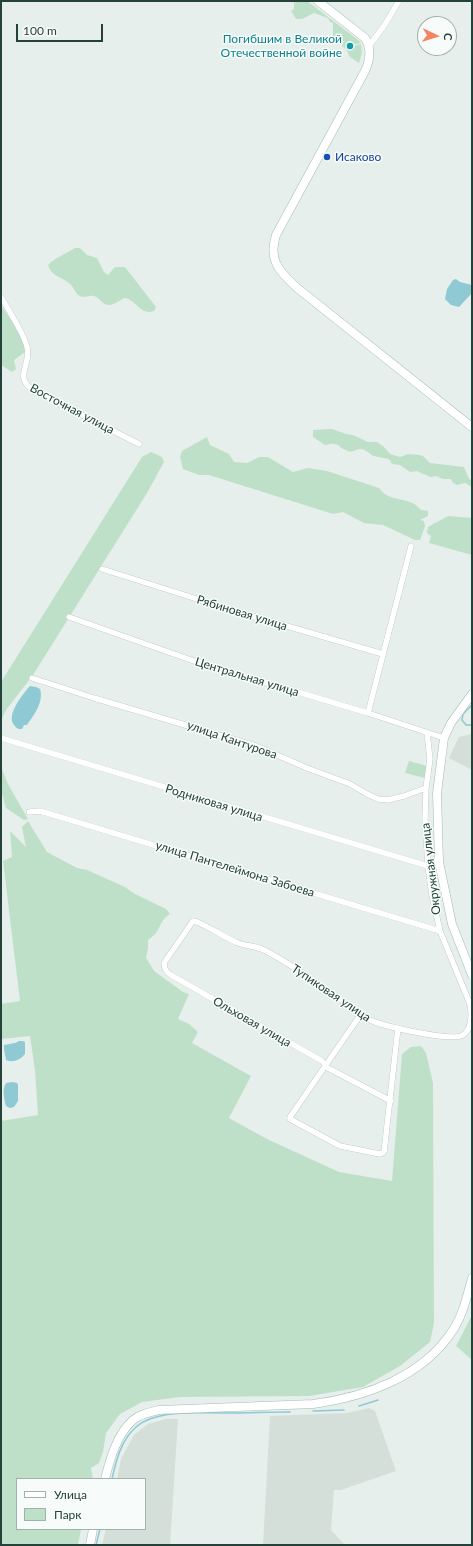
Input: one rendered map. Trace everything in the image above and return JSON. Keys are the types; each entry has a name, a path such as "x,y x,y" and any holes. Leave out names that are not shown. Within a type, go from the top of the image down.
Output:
{"street":[{"path":"318,1 362,35 369,46 370,56 365,71 276,235 274,244 274,259 279,270 296,287 472,427"},
{"path":"369,46 384,26 399,1"},
{"name":"Восточная улица","path":"1,297 27,345 28,358 23,375 26,385 34,391 139,444"},
{"path":"368,714 411,546"},
{"name":"Рябиновая улица","path":"102,569 234,612 383,654"},
{"name":"Центральная улица","path":"69,617 194,661 444,738"},
{"name":"улица Кантурова","path":"32,678 256,746 307,768 350,784 378,800 388,800 404,796 426,788"},
{"path":"472,694 451,723 444,738 437,793 439,862 452,924 472,975"},
{"name":"Окружная улица","path":"427,733 430,758 426,788 425,819 428,866 433,901 440,931 470,1004 470,1024"},
{"name":"Родниковая улица","path":"1,738 428,866"},
{"name":"улица Пантелеймона Забоева","path":"29,812 40,811 440,931"},
{"name":"Тупиковая улица","path":"193,922 203,924 240,943 263,949 299,971 361,1014 380,1024 432,1035 457,1038 463,1036 470,1024"},
{"name":"Ольховая улица","path":"193,922 164,963 166,972 322,1061 328,1068 391,1101"},
{"path":"361,1014 291,1114 290,1119 340,1146 380,1154 384,1152 391,1101 398,1028"},
{"path":"105,1478 109,1462 121,1435 133,1420 145,1413 159,1410 313,1404 336,1401 360,1395 399,1378 432,1356 454,1329 461,1316 472,1278"},
{"path":"90,1545 93,1530"}],"shaded area":[{"path":"472,734 472,770 449,758 459,737"},
{"path":"369,1408 375,1411 396,1471 341,1490 334,1490 331,1530 345,1545 263,1545 270,1416 347,1413"},
{"path":"166,1419 178,1419 170,1545 102,1545 106,1530 146,1530 146,1478 117,1478 121,1459 134,1435 148,1424"}],"green space":[{"path":"296,1 307,1 357,39 361,43 350,44 347,47 350,49 353,46 361,44 362,53 359,63 350,57 346,49 342,46 344,41 333,39 333,23 330,22 328,18 314,13 302,19 296,19 291,11 294,9 294,3"},
{"path":"75,248 80,248 87,255 97,258 104,272 108,275 115,267 125,267 156,307 154,311 145,311 132,301 124,298 107,305 94,296 82,297 78,295 69,283 56,276 49,269 48,265 56,258"},
{"path":"1,305 25,342 25,352 14,360 16,369 12,372 1,365"},
{"path":"332,429 353,435 368,442 377,442 390,454 400,457 408,454 419,455 423,456 430,463 464,467 469,479 472,480 472,487 465,483 457,485 453,483 451,479 443,479 436,476 430,477 417,471 410,472 400,465 392,464 388,459 374,456 362,449 350,451 336,444 325,445 313,437 313,430"},
{"path":"207,437 210,445 229,454 234,462 247,463 259,457 268,457 293,472 308,468 327,471 379,488 384,493 394,498 411,502 421,510 428,511 428,516 420,520 424,521 425,526 420,540 415,540 383,525 364,523 343,512 333,514 209,475 199,475 183,469 180,457 182,451"},
{"path":"151,452 162,457 164,462 147,493 33,675 6,710 1,720 1,682 142,457"},
{"path":"448,516 472,518 472,555 429,543 431,536 427,533 428,527"},
{"path":"409,761 427,766 425,778 405,773"},
{"path":"1,767 8,784 28,819 24,820 6,808 1,790"},
{"path":"28,821 47,852 77,868 87,870 125,887 135,894 166,909 170,914 163,921 156,933 148,940 146,958 154,971 183,992 189,994 178,1019 189,1024 198,1032 192,1043 251,1076 229,1118 267,1139 339,1172 392,1181 402,1054 411,1047 421,1046 426,1053 433,1083 434,1323 430,1342 400,1366 363,1387 309,1396 180,1397 142,1402 120,1414 106,1433 103,1452 99,1463 91,1468 93,1478 16,1478 16,1530 81,1530 78,1545 1,1545 1,1121 38,1115 35,1070 30,1036 1,1039 1,1004 20,1001 3,861 12,857 10,831 26,847 22,827"},
{"path":"472,1315 472,1360 456,1346"}],"water":[{"path":"456,279 460,282 472,285 472,293 459,307 451,305 445,299 447,289 453,280"},
{"path":"30,686 40,689 41,699 35,713 27,725 24,725 22,729 19,729 12,721 13,711 23,694"},
{"path":"19,1041 25,1042 25,1054 16,1060 6,1060 4,1045"},
{"path":"6,1083 17,1083 18,1085 18,1101 14,1107 10,1108 6,1106 4,1088"}],"waterway":[{"path":"472,705 463,714 462,720 466,725 472,725"},
{"path":"359,1406 378,1400"},
{"path":"313,1411 344,1410"},
{"path":"112,1478 117,1458 126,1438 136,1427 155,1417 179,1413 290,1412"},
{"path":"96,1545 100,1530"}],"place":[{"name":"Погибшим в Великой Отечественной войне","path":"350,46"},
{"name":"Исаково","path":"327,157"}]}
